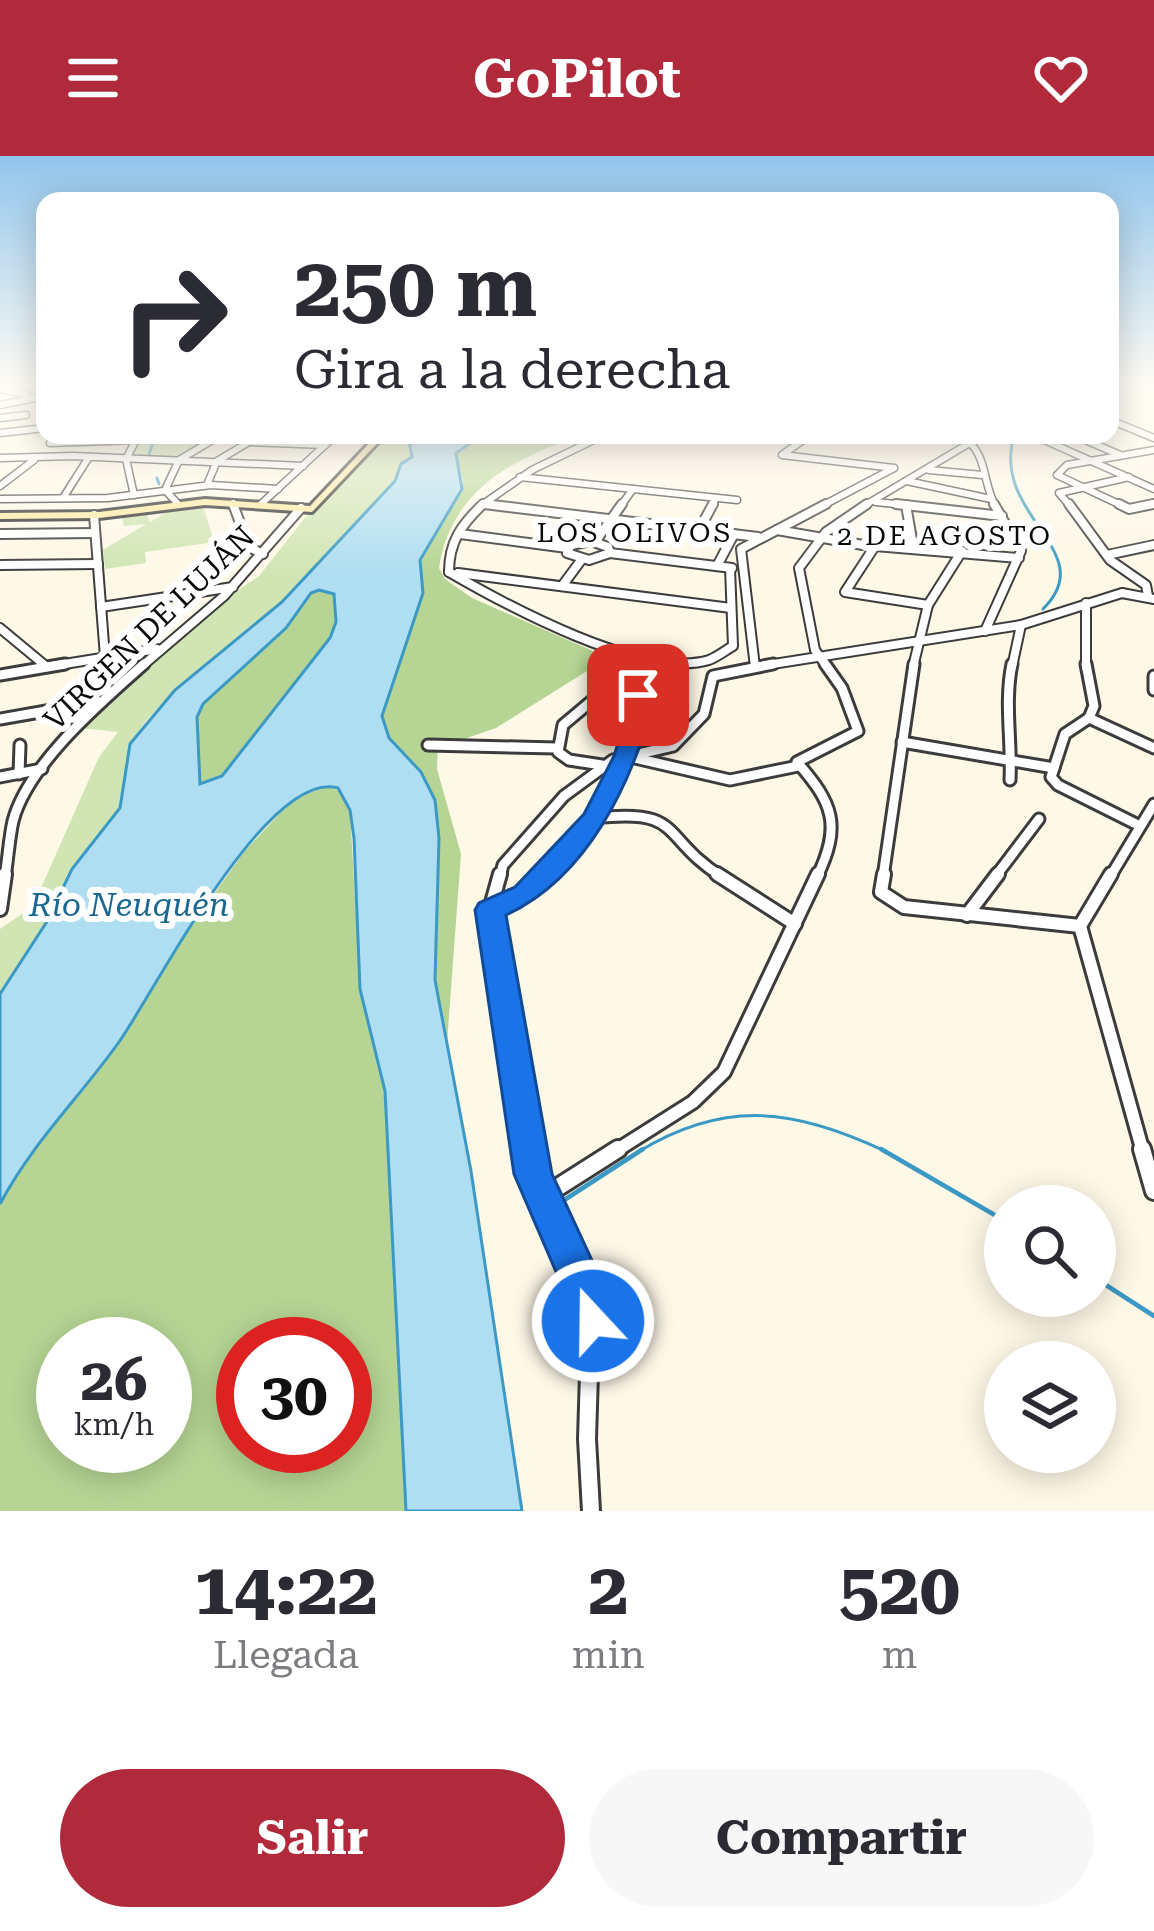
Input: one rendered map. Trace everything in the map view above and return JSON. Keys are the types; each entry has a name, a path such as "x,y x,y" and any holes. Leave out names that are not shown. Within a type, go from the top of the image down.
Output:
{"street":[{"path":"0,486 46,447"},
{"path":"132,447 126,458 134,495"},
{"path":"166,491 180,460 201,447"},
{"path":"207,485 217,461 240,447"},
{"path":"260,506 323,447"},
{"name":"VIRGEN DE LUJÁN","path":"0,908 14,817 42,770 100,701 232,586 361,447"},
{"name":"VIRGEN DE LUJÁN","path":"301,513 368,447"},
{"path":"448,572 447,560 468,516 520,477 574,447"},
{"path":"754,667 742,549 894,468 782,455 793,447"},
{"path":"798,766 806,752 852,738 858,731 842,688 818,656 800,568 802,555 818,537 965,447"},
{"path":"974,447 991,499 1019,546 1019,558 985,631"},
{"path":"1061,447 1154,489"},
{"path":"1103,447 1121,455"},
{"path":"1154,450 1066,465 1057,472 1129,509 1154,504"},
{"path":"63,498 89,457"},
{"path":"0,458 303,466"},
{"path":"925,470 982,475"},
{"path":"520,477 737,500"},
{"path":"1151,594 1107,554 1058,493 1154,477"},
{"path":"908,481 991,499"},
{"path":"0,499 134,495 207,485 278,489"},
{"path":"595,542 633,489"},
{"path":"166,491 178,505"},
{"path":"700,530 716,498"},
{"path":"876,502 1002,516"},
{"path":"0,516 94,515 233,504 301,513"},
{"path":"233,504 249,547 263,554"},
{"path":"482,504 758,537"},
{"path":"906,505 913,545"},
{"path":"94,515 105,657"},
{"path":"774,529 875,546 913,545 1019,558"},
{"path":"0,534 95,533"},
{"path":"460,534 567,548 595,542 608,547 610,553"},
{"path":"717,566 734,534"},
{"path":"875,546 845,592 928,605"},
{"path":"1107,554 1154,547"},
{"path":"1128,557 1154,547"},
{"path":"567,548 570,556 582,559 610,553 743,569"},
{"path":"962,551 928,605 917,641 881,892 904,907 1080,926"},
{"path":"562,586 582,559"},
{"path":"0,565 98,564"},
{"path":"448,572 593,645 633,657 688,660 726,653 734,646 730,568"},
{"path":"448,572 731,608"},
{"path":"101,607 232,586"},
{"path":"591,1511 587,1439 592,1307 541,1198 528,1152 490,910 496,878 564,796 602,766 673,746 704,715 715,674 1021,625 1123,592 1151,594"},
{"path":"1086,603 1086,672 1094,706 1089,718 1065,734 1052,777 1058,785 1140,826"},
{"path":"1010,780 1006,693 1021,625"},
{"path":"1,630 47,667"},
{"path":"0,675 160,648"},
{"path":"1154,676 1154,690"},
{"path":"490,910 526,894 596,818 626,756 642,701 632,694 605,696 576,709 561,724 556,748"},
{"path":"0,719 100,701"},
{"path":"1089,718 1154,748"},
{"path":"902,742 1054,768"},
{"path":"428,746 493,743 556,748 569,760 602,766"},
{"path":"20,745 20,774"},
{"path":"626,756 730,779 798,766"},
{"path":"541,1198 710,1088 732,1058 825,860 832,830 825,790 798,766"},
{"path":"0,777 42,770"},
{"path":"1154,803 1080,926 1154,1191"},
{"path":"596,818 638,813 661,820 706,867 795,924"},
{"path":"0,820 14,817"},
{"path":"967,915 1040,819"}],"green space":[{"path":"135,447 197,447 178,458 130,456"},
{"path":"372,447 410,447 412,456 400,464 395,481 273,612 175,690 146,721 130,744 120,808 72,869 46,923 0,994 0,929 33,906 99,757 118,732 81,728 225,599 259,576 304,519"},
{"path":"465,447 552,447 511,465 472,497 446,540 439,568 445,579 472,598 593,651 603,661 496,728 461,740 438,741 437,769 461,854 447,1043 435,980 433,925 439,878 421,772 389,739 382,716 423,593 420,560 459,496 463,481 456,453"},
{"path":"203,505 214,542 145,552 146,563 105,569 103,550 146,524 124,526 122,516 147,513 150,522 170,510"},
{"path":"323,589 334,594 335,629 324,648 222,776 200,784 197,716 203,704 286,628 312,593"},
{"path":"328,786 343,793 350,810 360,989 385,1091 406,1511 0,1511 0,1204 41,1136 244,852 292,800"}],"water":[{"name":"Río Neuquén","path":"410,447 465,447 456,453 462,489 420,560 423,593 382,716 389,738 421,772 435,800 439,838 435,980 471,1171 522,1511 406,1511 385,1091 360,989 354,838 350,810 338,788 310,791 279,812 247,846 215,888 119,1042 41,1140 0,1204 0,994 46,923 72,869 120,808 130,744 175,690 282,602 395,481 401,464 412,457","holes":["311,593 334,594 336,622 330,638 222,776 200,784 197,717 203,704 286,628"]}],"waterway":[{"path":"149,455 151,447"},
{"path":"1013,447 1017,489 1060,569 1058,588 1043,609"},
{"path":"157,478 159,484"},
{"path":"640,1151 701,1123 762,1116 822,1126 883,1150"},
{"path":"883,1150 887,1152"},
{"path":"883,1150 984,1209"},
{"path":"555,1206 640,1151"},
{"path":"1116,1292 1154,1316"}],"district":[{"name":"LOS OLIVOS","path":"635,533"},
{"name":"2 DE AGOSTO","path":"945,536"}],"route":[{"path":"593,1321 592,1307 533,1174 490,910 526,894 596,818 626,756 642,701 638,695"}]}
